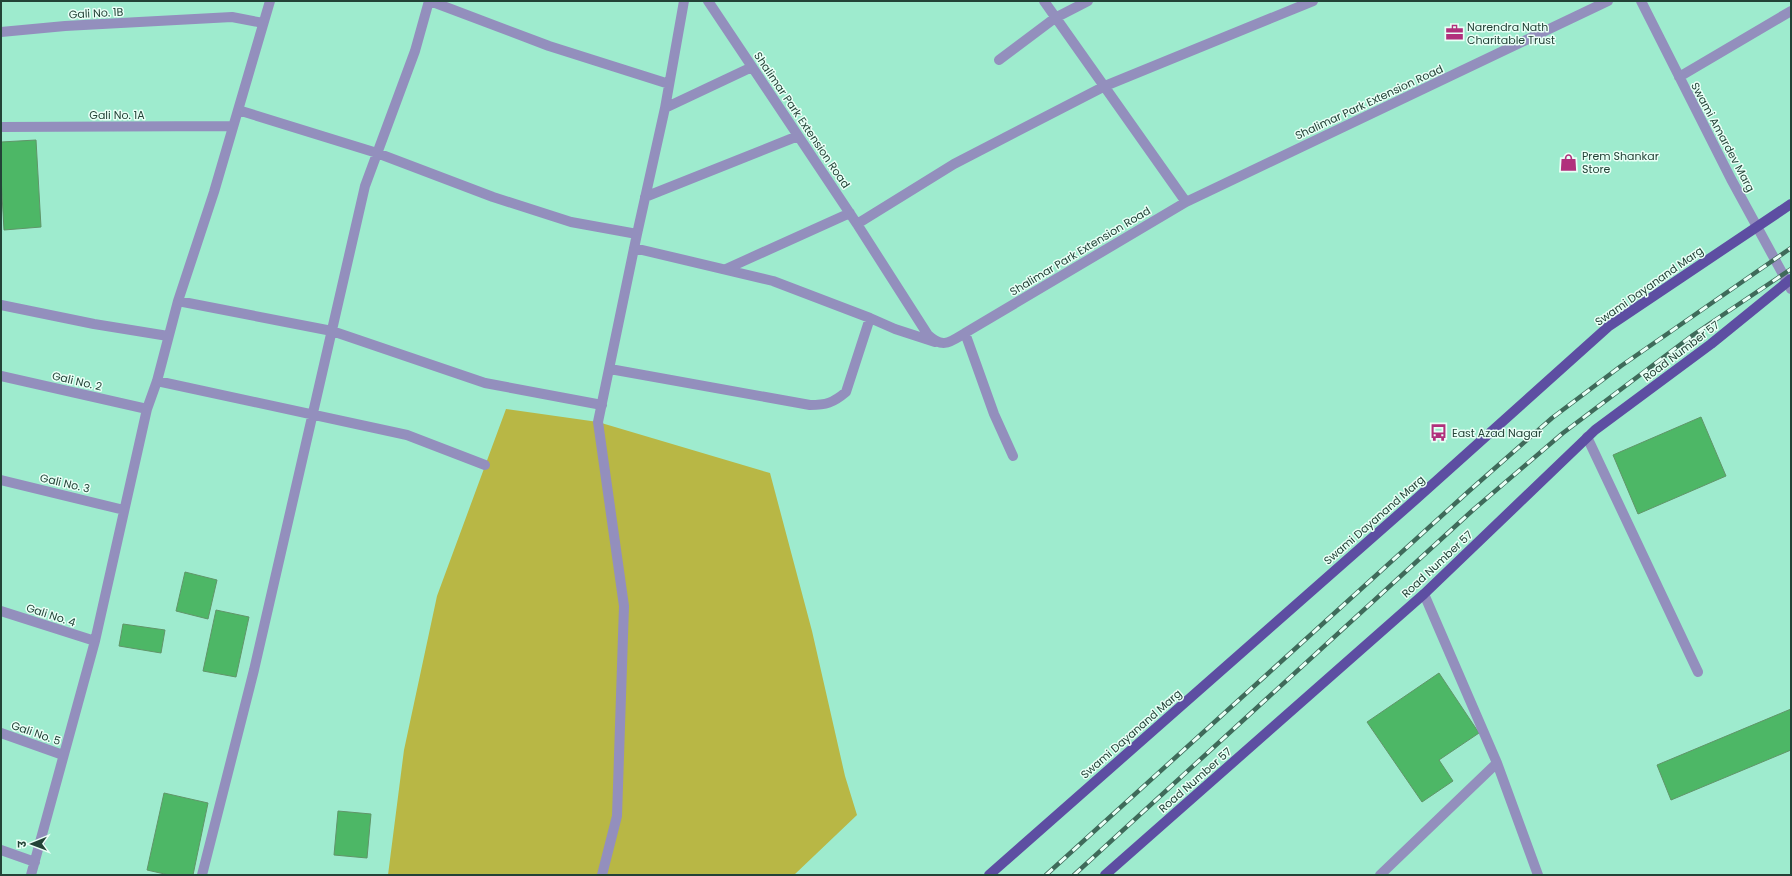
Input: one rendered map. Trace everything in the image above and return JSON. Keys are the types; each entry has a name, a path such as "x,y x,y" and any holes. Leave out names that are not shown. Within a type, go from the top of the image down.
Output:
{"main road":[{"name":"Swami Dayanand Marg","path":"989,875 1415,500 1609,326 1791,204"},
{"name":"Road Number 57","path":"1105,875 1424,594 1595,430 1790,283"}],"street":[{"path":"31,875 95,641 147,409 157,381 178,301 214,192 270,1"},
{"path":"202,875 254,670 365,186 414,51 430,1 550,46 669,84"},
{"path":"602,875 617,816 624,606 598,422 665,108 684,1"},
{"name":"Shalimar Park Extension Road","path":"708,1 850,213 928,335 936,342 943,343 951,341 965,333 1186,202 1608,1"},
{"path":"1044,1 1186,202"},
{"path":"999,60 1055,18 1088,1"},
{"path":"857,224 954,164 1105,86 1313,1"},
{"name":"Swami Amardev Marg","path":"1641,1 1731,179 1790,283"},
{"path":"1679,77 1791,12"},
{"name":"Gali No. 1B","path":"1,32 65,26 232,17 263,23"},
{"path":"665,108 752,67"},
{"path":"238,110 377,153 494,197 571,222 637,234"},
{"name":"Gali No. 1A","path":"1,127 233,126"},
{"path":"645,197 798,136"},
{"path":"726,269 850,213"},
{"path":"634,248 773,281 895,329 936,342"},
{"path":"178,301 332,331 485,383 602,405"},
{"path":"1,305 94,324 168,336"},
{"path":"610,369 810,405 825,405 846,392 870,318"},
{"path":"965,333 994,414 1014,456"},
{"name":"Gali No. 2","path":"1,376 147,409"},
{"path":"157,381 407,435 485,465"},
{"path":"1587,437 1698,672"},
{"name":"Gali No. 3","path":"1,480 124,510"},
{"path":"1424,594 1497,763 1538,875"},
{"name":"Gali No. 4","path":"1,611 95,641"},
{"name":"Gali No. 5","path":"1,733 63,755"},
{"path":"1380,875 1497,763"},
{"path":"1,850 35,862"}],"shaded area":[{"path":"506,409 598,422 770,473 812,631 845,776 857,815 794,875 388,875 404,750 437,596"}],"building":[{"path":"36,140 41,227 4,230 1,142"},
{"path":"1701,417 1726,476 1638,514 1613,455"},
{"path":"185,572 217,580 208,619 176,611"},
{"path":"216,610 249,617 236,677 203,671"},
{"path":"123,624 165,630 161,653 119,646"},
{"path":"1439,673 1479,733 1439,760 1453,781 1422,802 1367,722"},
{"path":"1791,709 1791,750 1671,800 1657,765"},
{"path":"164,793 208,803 193,875 169,875 147,870"},
{"path":"338,811 371,814 367,858 334,855"}],"railway":[{"path":"1046,875 1469,491 1552,418 1621,366 1791,248"},
{"path":"1074,875 1473,510 1563,433 1693,335 1791,269"}],"place":[{"name":"Narendra Nath Charitable Trust","path":"1454,33"},
{"name":"Prem Shankar Store","path":"1569,162"},
{"name":"East Azad Nagar","path":"1439,433"}]}
